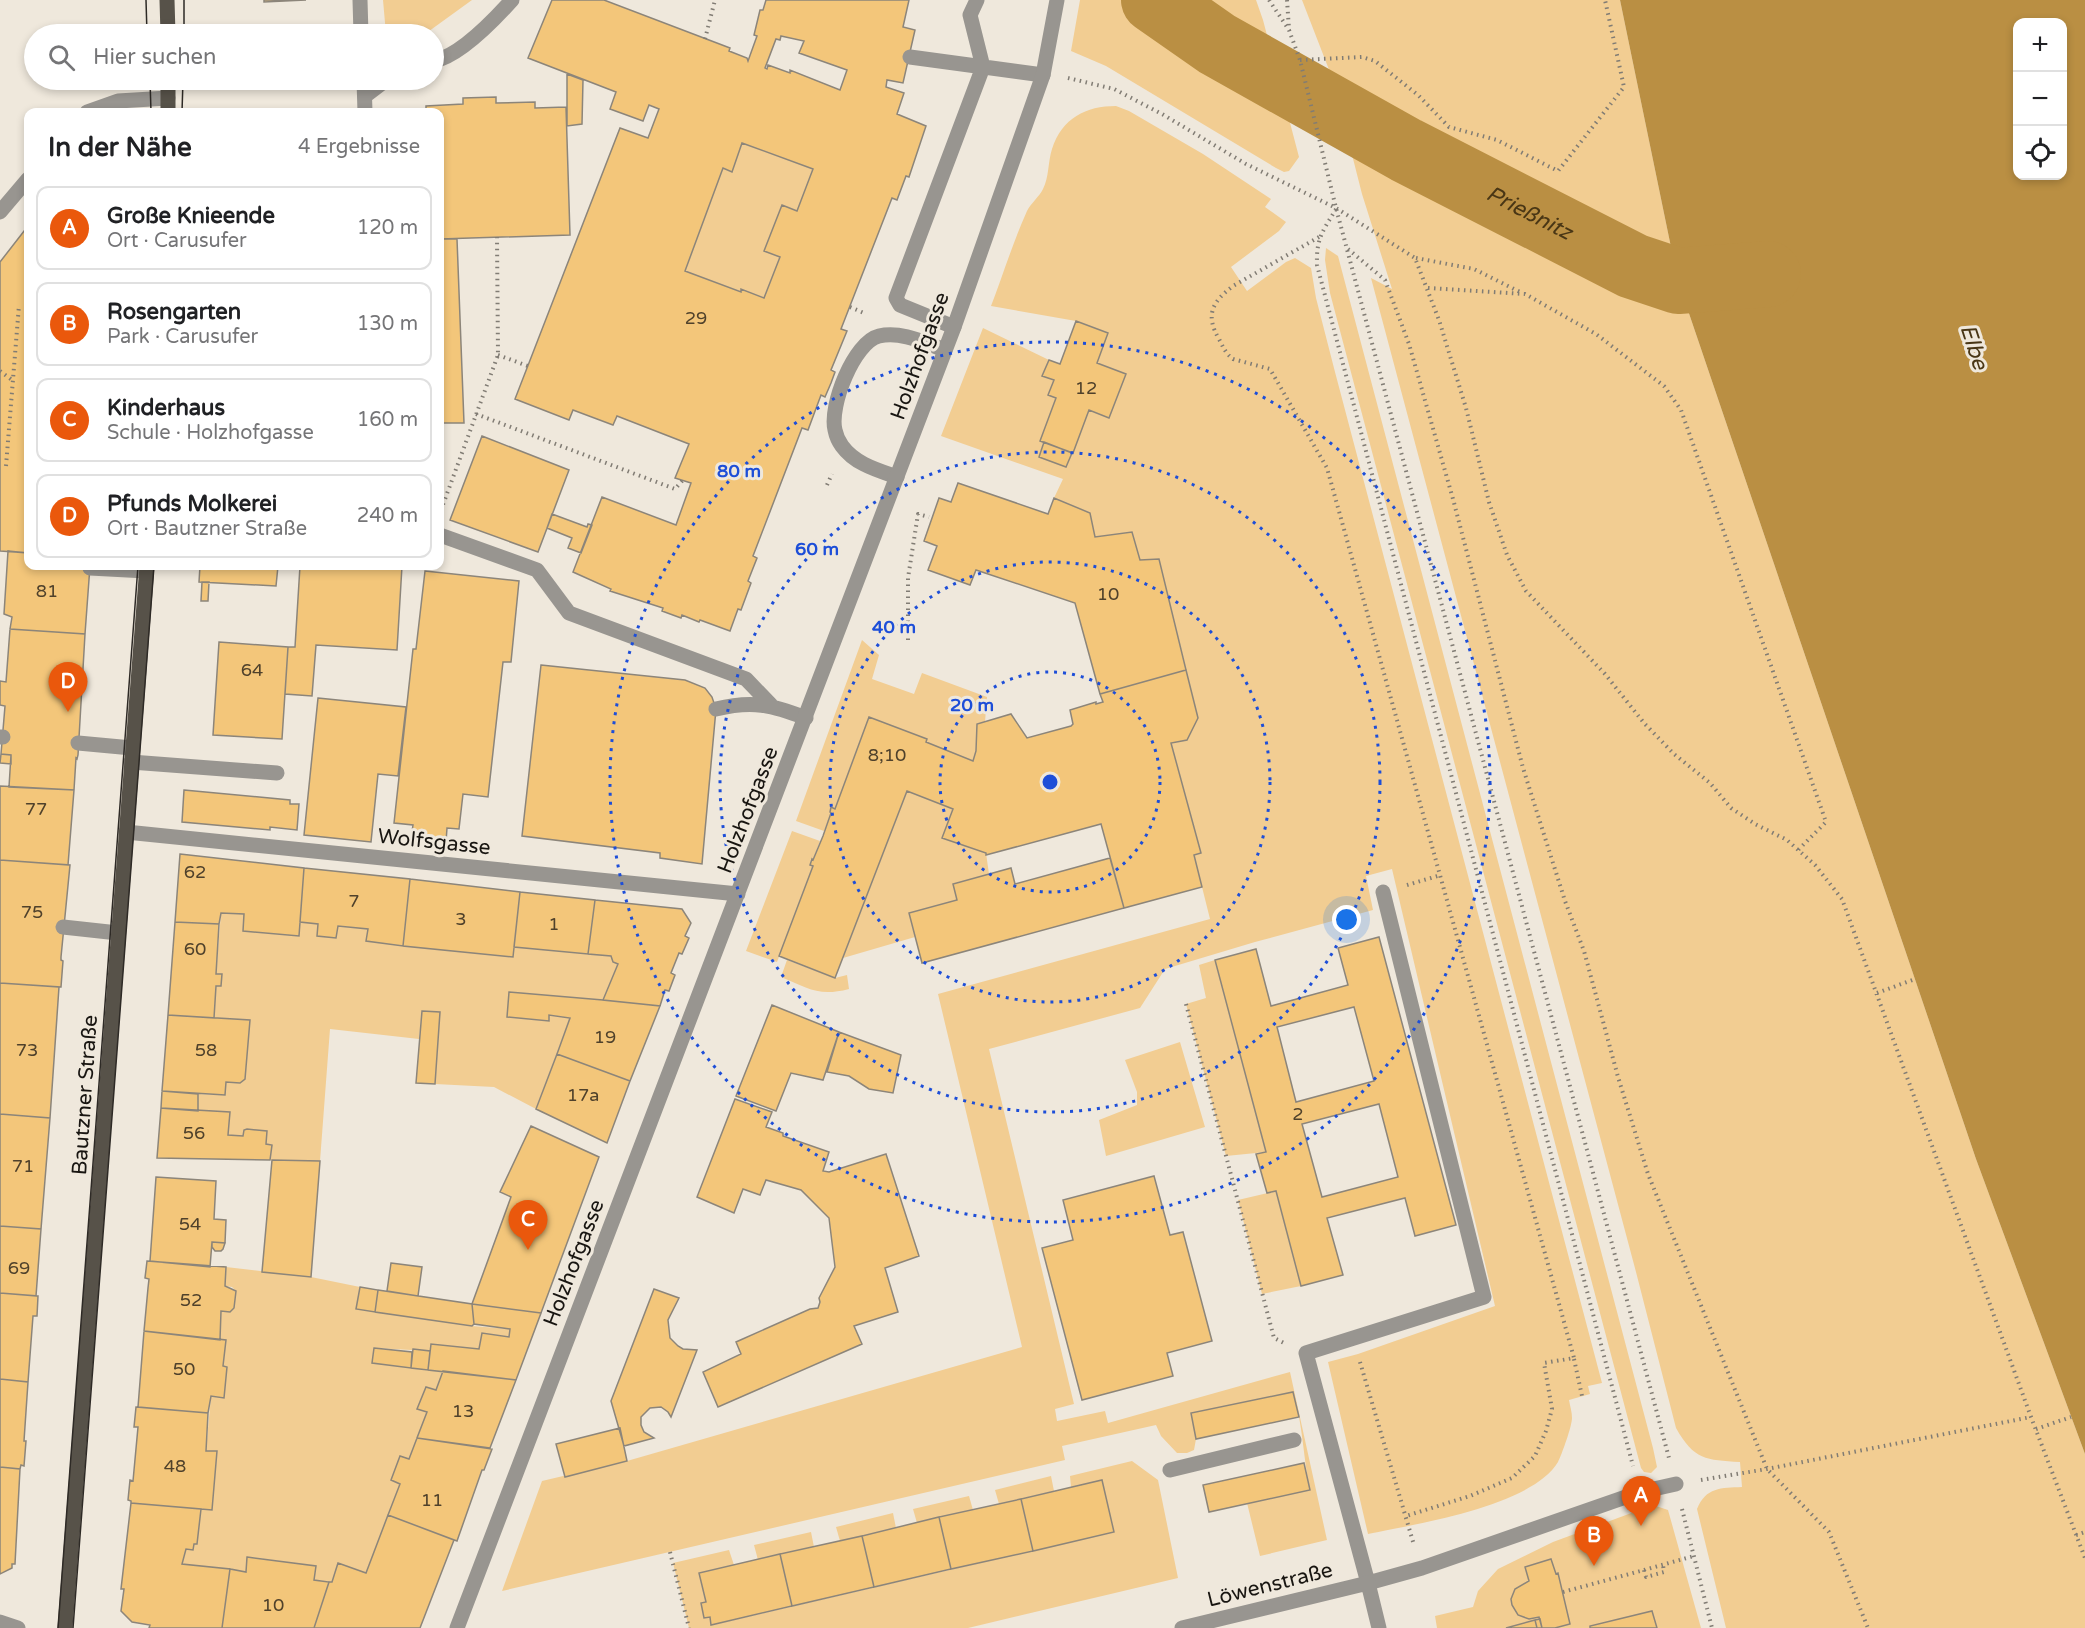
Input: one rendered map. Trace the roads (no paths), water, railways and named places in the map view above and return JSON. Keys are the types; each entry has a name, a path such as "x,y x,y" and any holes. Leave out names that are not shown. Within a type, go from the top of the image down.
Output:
{"main road":[{"path":"167,0 168,24"},
{"name":"Bautzner Straße","path":"65,1628 147,570"}],"street":[{"path":"360,0 361,24"},
{"path":"444,59 492,22 512,0"},
{"path":"954,327 900,305 896,298 983,67 970,15 977,0"},
{"name":"Holzhofgasse","path":"457,1628 954,327 1044,75 1057,0"},
{"path":"910,57 1044,75"},
{"path":"365,90 365,108"},
{"path":"365,96 373,90"},
{"path":"98,108 118,101 168,105"},
{"path":"0,212 24,184"},
{"path":"897,477 865,465 851,456 841,445 834,428 837,397 848,370 861,348 877,336 896,334 945,350"},
{"path":"444,536 537,570 569,613 746,679 771,705"},
{"path":"716,709 738,704 771,705 806,718"},
{"path":"78,743 132,755 277,773"},
{"name":"Wolfsgasse","path":"126,832 738,894"},
{"path":"1379,1628 1306,1353 1484,1297 1383,892"},
{"path":"63,927 118,933"},
{"path":"1170,1470 1294,1440"},
{"name":"Löwenstraße","path":"1182,1628 1422,1568 1640,1492 1676,1484"},
{"path":"0,1622 18,1628"}],"water":[{"name":"Elbe","path":"1620,0 2085,0 2085,1454 1976,1159 1678,281"}],"waterway":[{"name":"Prießnitz","path":"1154,0 1217,44 1406,150 1633,266 1678,281 1768,274"}],"tram line":[{"path":"146,0 147,24"},
{"path":"184,0 184,24"},
{"path":"150,90 151,108"},
{"path":"182,108 183,90"},
{"path":"58,1628 138,570"},
{"path":"73,1628 154,570"}],"place":[{"name":"Pfunds Molkerei","path":"68,712"},
{"name":"Kinderhaus","path":"528,1250"},
{"name":"Große Knieende","path":"1641,1526"},
{"name":"Rosengarten","path":"1594,1566"}]}
